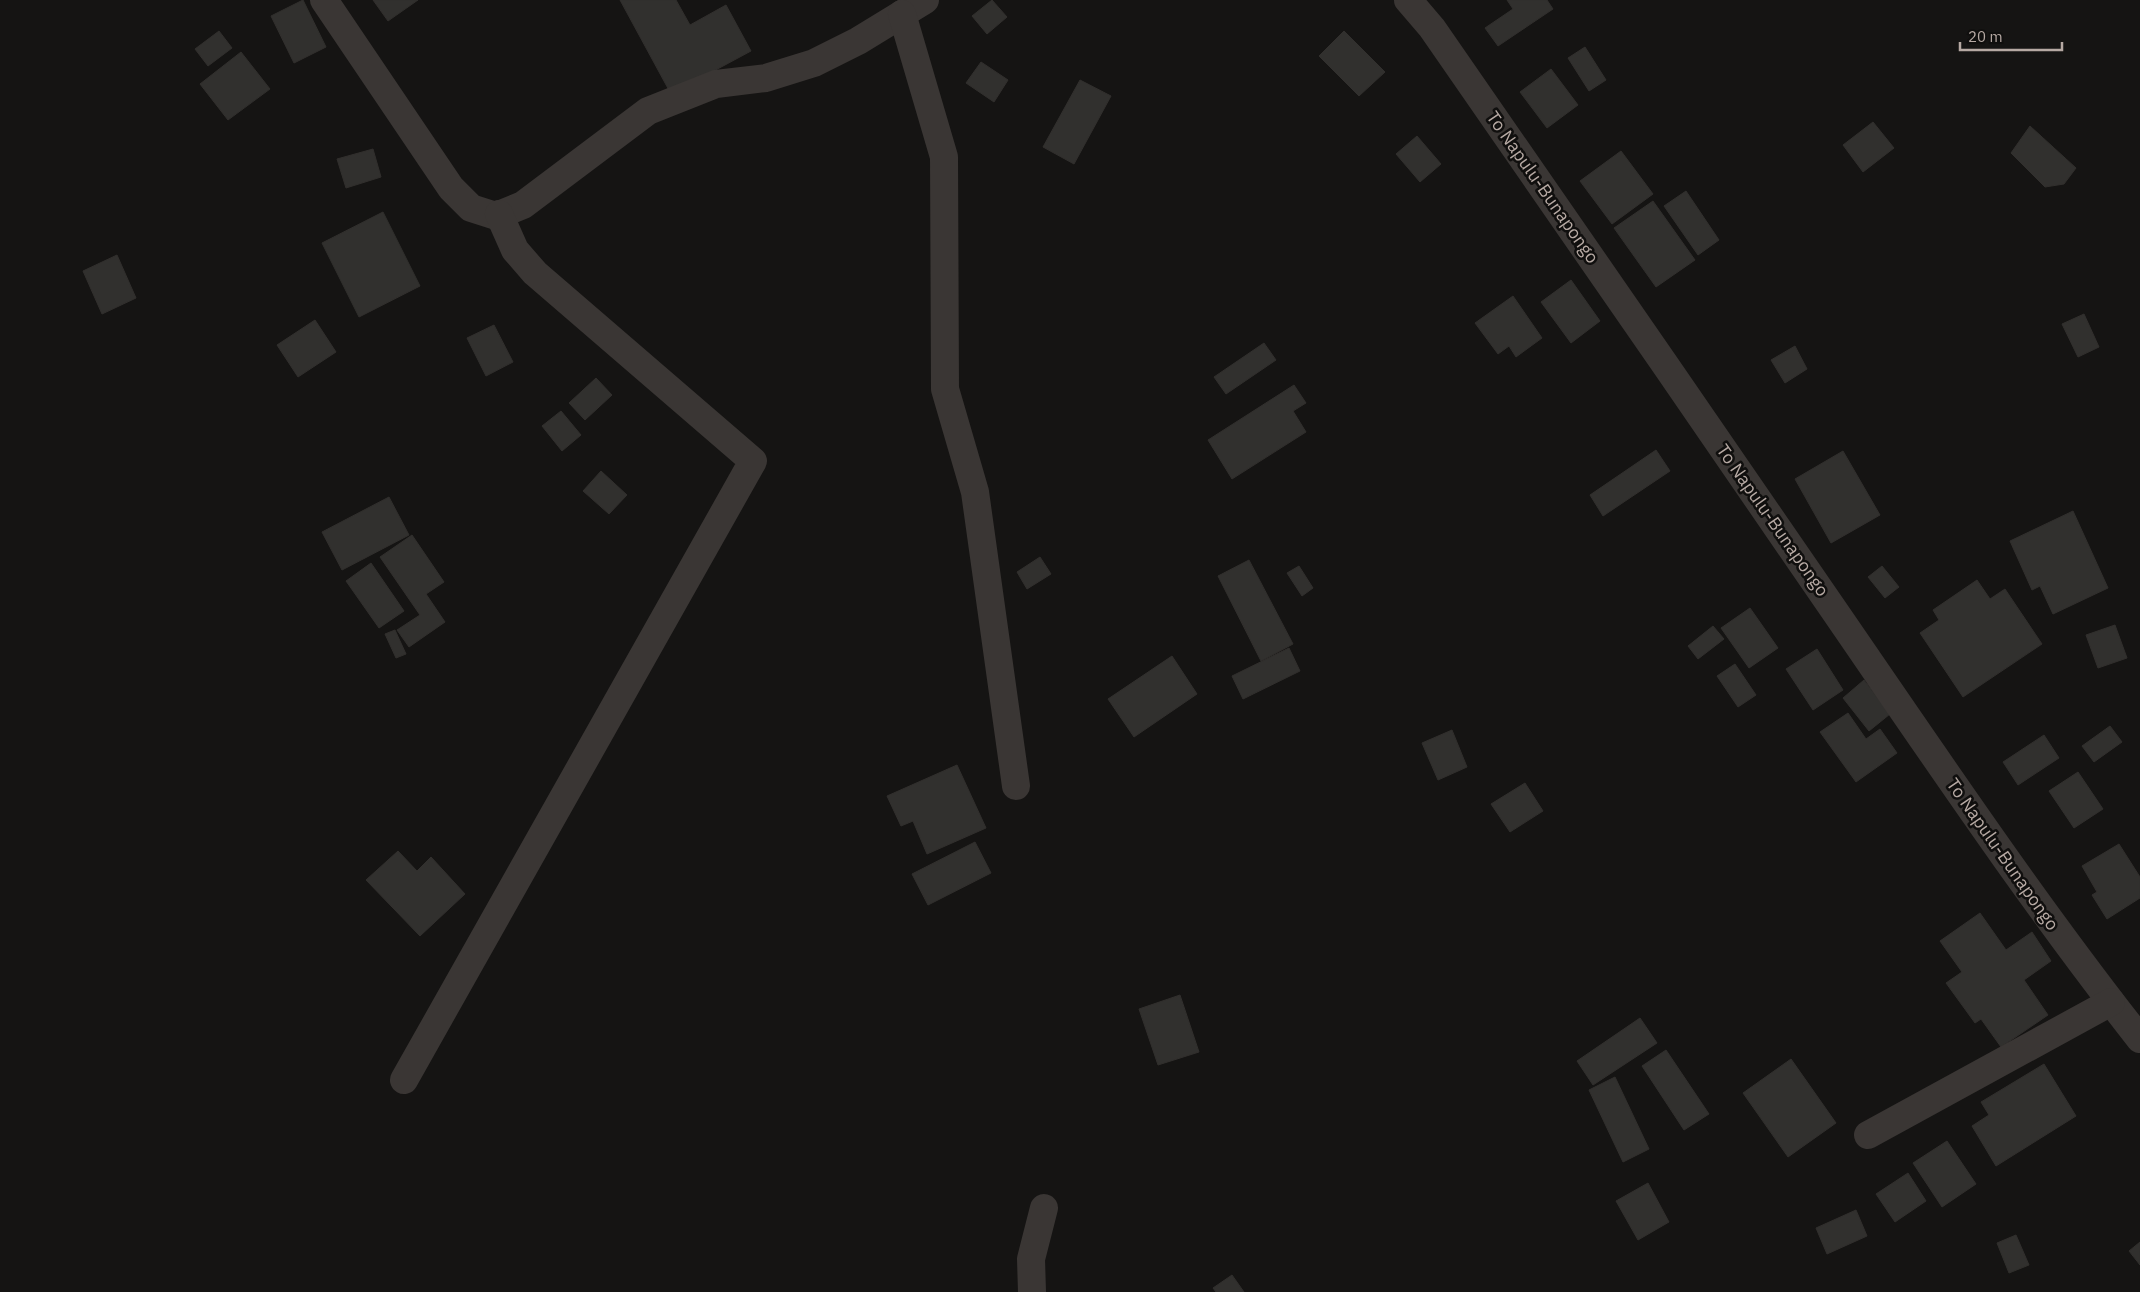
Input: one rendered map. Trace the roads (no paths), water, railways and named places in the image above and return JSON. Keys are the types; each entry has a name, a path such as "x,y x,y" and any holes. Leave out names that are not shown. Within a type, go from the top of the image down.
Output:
{"street":[{"path":"324,0 451,188 470,208 496,216 523,205 648,111 716,84 766,78 814,62 858,41 925,0"},
{"name":"To Napulu-Bunapongo","path":"1408,0 1432,28 1941,767 2076,957 2140,1039"},
{"path":"902,14 944,157 945,390 975,492 1016,786"},
{"path":"404,1080 753,460 535,273 515,250 499,214"},
{"path":"1868,1135 2111,1002"},
{"path":"1032,1292 1031,1259 1044,1208"}]}
